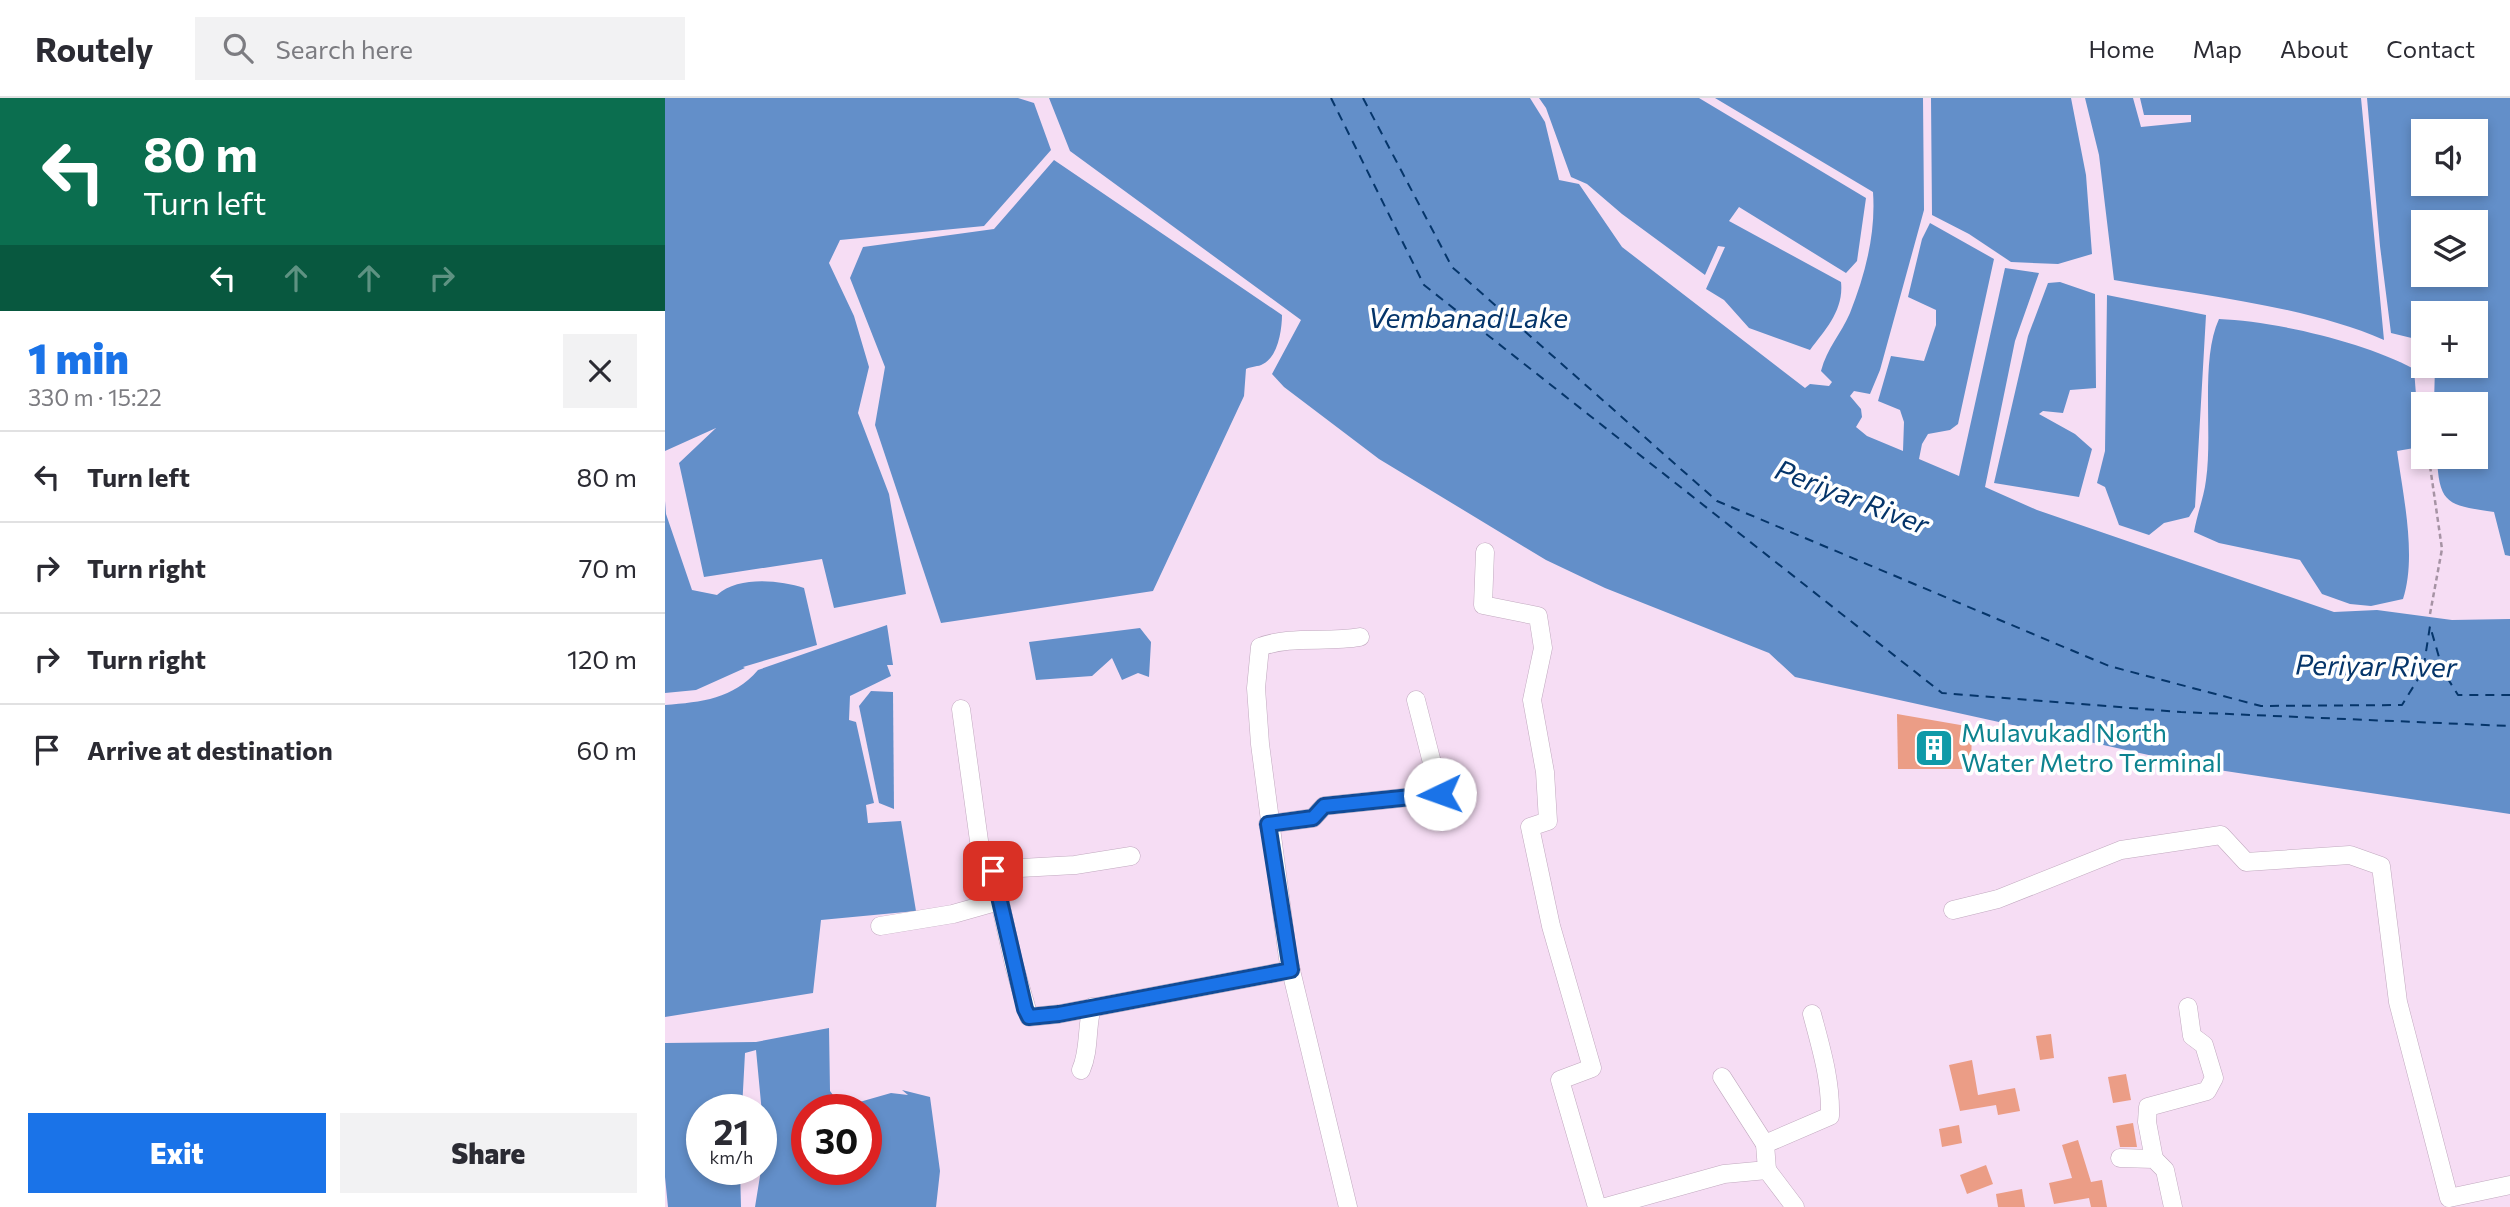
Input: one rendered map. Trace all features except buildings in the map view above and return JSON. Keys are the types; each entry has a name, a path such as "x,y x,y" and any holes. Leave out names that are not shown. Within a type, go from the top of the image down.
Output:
{"street":[{"path":"1485,552 1483,605 1538,616 1543,648 1532,700 1545,772 1548,821 1530,827 1551,926 1592,1068 1560,1080 1597,1207"},
{"path":"1347,1207 1291,970 1268,824 1256,688 1260,647 1273,642 1333,642 1360,637"},
{"path":"1268,824 1313,818 1324,806 1440,794 1416,700"},
{"path":"961,709 983,870 1075,865 1131,856"},
{"path":"1953,910 1998,899 2121,850 2221,835 2246,862 2350,855 2381,866 2398,1002 2449,1198 2510,1185"},
{"path":"993,871 1029,1017 1291,970"},
{"path":"880,926 953,914 999,901"},
{"path":"1081,1070 1087,1057 1087,1026 1092,1007"},
{"path":"2173,1207 2165,1170 2154,1159 2147,1122 2148,1107 2207,1091 2214,1078 2204,1045 2192,1036 2188,1007"},
{"path":"1765,1144 1830,1116 1825,1063 1812,1014"},
{"path":"1722,1077 1765,1144 1767,1170 1795,1207"},
{"path":"2120,1158 2154,1159"},
{"path":"1606,1207 1724,1174 1767,1170"}],"path":[{"path":"2430,469 2442,550 2430,614"}],"water":[{"path":"665,98 1018,98 1034,103 1051,150 984,226 840,240 829,263 854,316 869,367 858,413 889,494 906,594 834,608 822,559 704,577 679,463 716,428 665,451"},
{"name":"Vembanad Lake","path":"1049,98 1530,98 1545,122 1559,180 1579,184 1622,247 1805,388 1810,384 1829,386 1832,382 1821,371 1850,313 1860,284 1871,239 1873,192 1715,98 1923,98 1924,210 1880,370 1870,394 1854,391 1850,396 1861,409 1862,417 1856,427 1867,436 1903,451 1904,422 1900,410 1878,401 1891,356 1924,361 1936,325 1936,310 1908,297 1922,239 1930,223 1994,259 1958,424 1950,430 1928,434 1922,444 1919,459 1959,476 2005,268 2039,273 2015,341 1985,487 2037,510 2334,612 2377,610 2452,620 2510,619 2510,814 2212,769 1795,677 1769,653 1605,588 1546,560 1379,459 1284,387 1272,374 1301,320 1070,151"},
{"path":"1539,98 1699,98 1866,198 1857,261 1846,273 1739,207 1729,221 1841,282 1837,310 1810,350 1749,328 1724,300 1706,289 1725,247 1718,246 1705,275 1622,214 1587,184 1571,177 1546,108"},
{"path":"1931,98 2071,98 2086,175 2092,254 2058,264 2011,262 1969,234 1932,215"},
{"path":"2085,98 2133,98 2141,127 2191,122 2191,115 2144,115 2140,98 2361,98 2384,340 2321,318 2287,310 2114,280 2099,155"},
{"path":"2367,98 2510,98 2510,556 2505,555 2494,512 2466,507 2449,500 2440,485 2438,473 2438,469 2488,469 2488,392 2434,392 2435,378 2488,378 2488,301 2411,301 2411,338 2391,333 2380,246"},
{"path":"1054,160 1282,315 1280,335 1276,349 1268,360 1246,369 1244,396 1153,591 941,623 875,425 885,367 850,278 863,247 994,229"},
{"path":"2060,282 2095,294 2096,388 2070,390 2063,413 2043,411 2039,414 2075,434 2092,449 2079,497 1994,483 2028,336 2048,283"},
{"path":"2107,295 2206,315 2195,507 2189,517 2164,523 2149,535 2119,525 2105,487 2097,483 2105,451"},
{"path":"2219,319 2266,324 2345,342 2411,368 2416,392 2411,392 2411,449 2397,451 2409,545 2403,599 2371,606 2350,604 2322,594 2300,560 2219,543 2194,532 2204,493 2208,461 2208,376 2213,336"},
{"path":"665,501 666,514 692,590 717,595 736,585 759,581 804,588 817,645 743,667 745,668 696,690 665,693"},
{"path":"887,625 893,665 887,665 891,676 850,696 849,720 856,722 874,803 866,805 868,823 901,821 916,911 821,920 813,993 665,1017 665,705 716,697 738,687 758,670"},
{"path":"1140,628 1151,642 1149,677 1138,673 1122,680 1112,658 1092,676 1036,680 1029,642"},
{"path":"871,691 893,692 894,809 879,803 859,706"},
{"path":"829,1028 832,1094 791,1094 791,1185 882,1185 882,1096 891,1093 908,1095 902,1090 930,1097 940,1171 936,1207 755,1207 759,1185 777,1185 777,1094 760,1094 756,1050 745,1053 743,1094 686,1094 686,1185 740,1185 741,1207 668,1207 665,1177 665,1043 756,1042"}],"ferry route":[{"path":"1331,98 1424,285 1942,693 2181,712 2510,726"},
{"path":"1363,98 1452,267 1717,501 2109,666 2261,706 2402,705 2423,671 2430,626 2443,671 2458,695 2510,695"}],"place":[{"name":"Mulavukad North Water Metro Terminal","path":"1934,748"}],"route":[{"path":"993,871 1025,1009 1029,1017 1059,1014 1216,982 1291,970 1268,824 1313,818 1324,806 1380,801 1399,796 1440,794"}],"water label":[{"name":"Periyar River","path":"1852,497"},
{"name":"Periyar River","path":"2376,666"}]}
